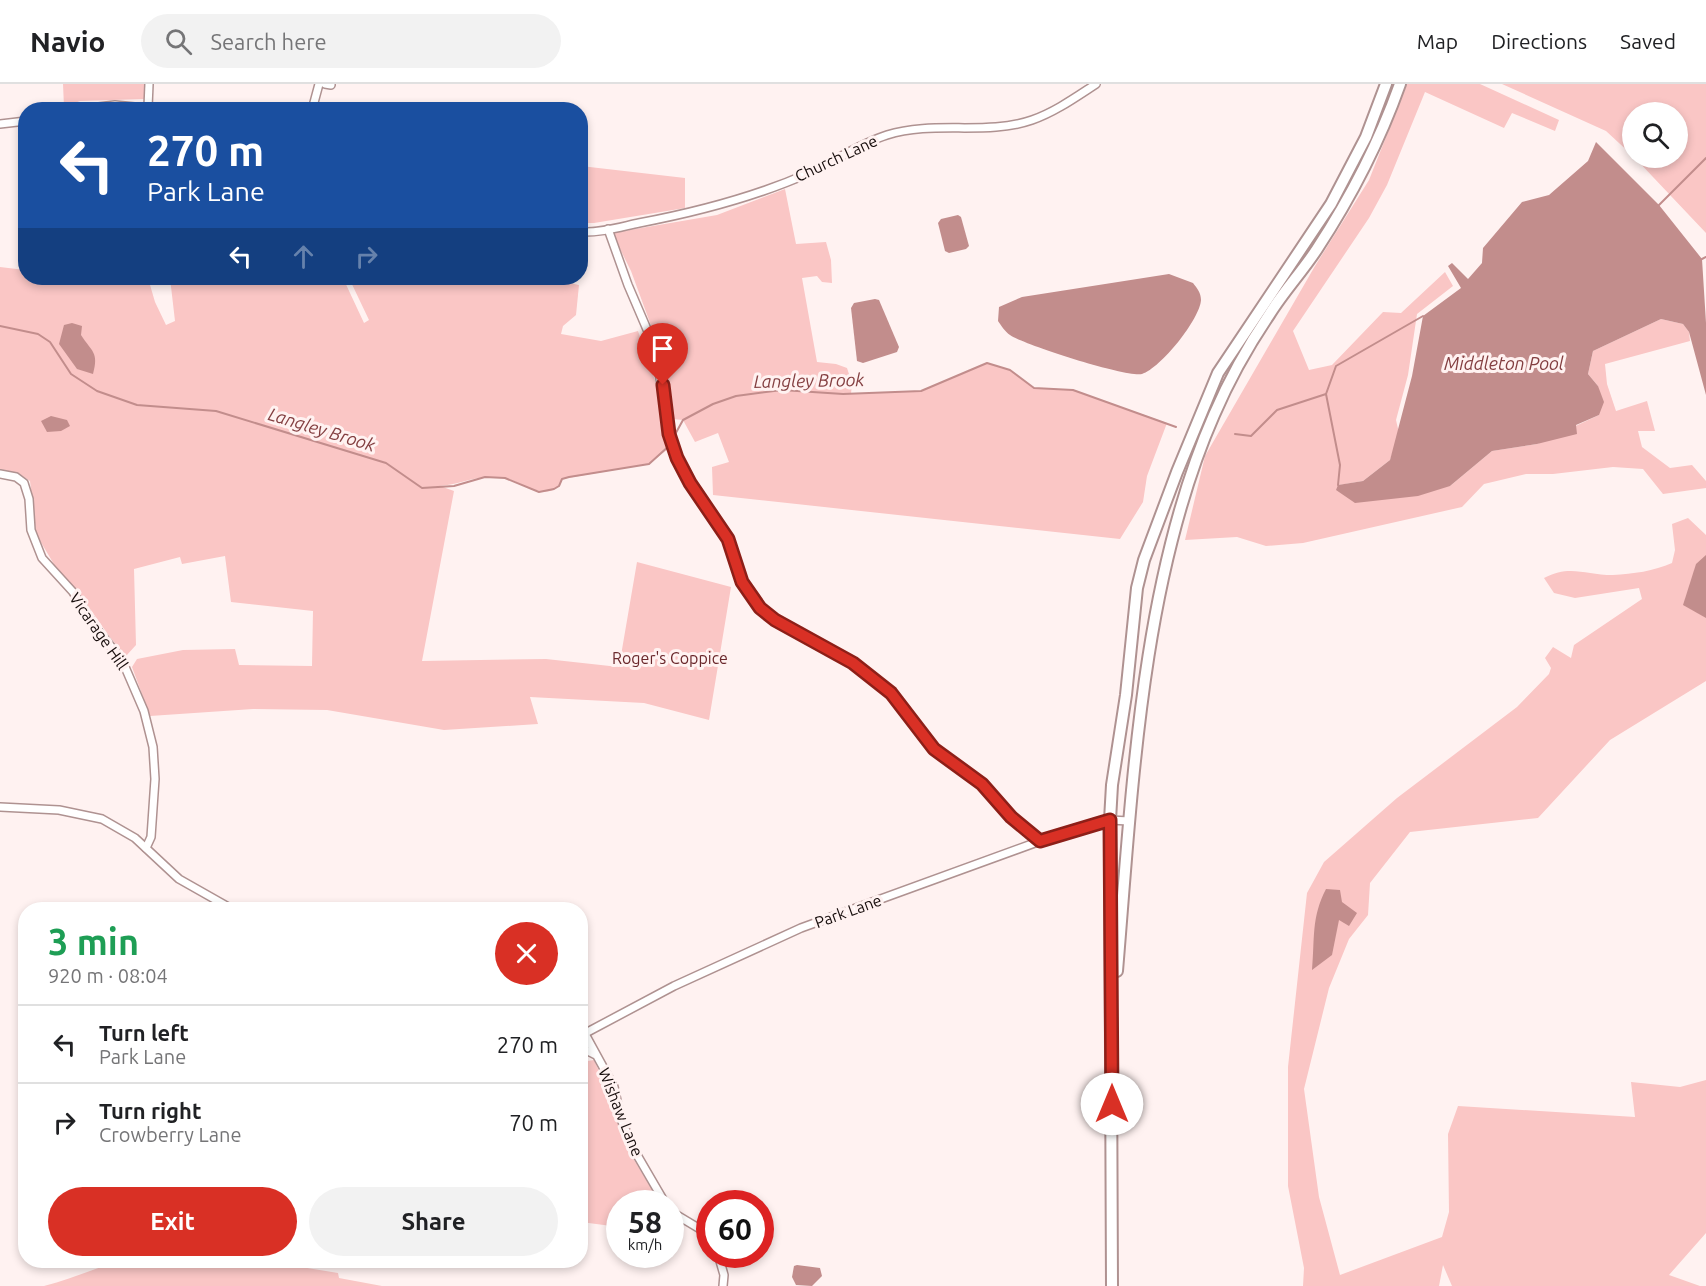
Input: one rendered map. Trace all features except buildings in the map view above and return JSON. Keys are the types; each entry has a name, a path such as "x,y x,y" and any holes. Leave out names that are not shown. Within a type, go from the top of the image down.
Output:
{"main road":[{"path":"1112,1286 1110,820 1112,784 1126,694 1137,588 1144,560 1176,472 1218,373 1331,204 1366,137 1386,84"},
{"path":"1112,1040 1135,760 1155,627 1176,531 1200,453 1218,407 1250,345 1315,252 1361,175 1379,139 1400,84"}],"street":[{"path":"148,102 149,84"},
{"path":"314,102 319,84"},
{"name":"Church Lane","path":"588,231 608,230 701,211 742,198 809,173 866,143 890,134 920,129 997,126 1033,120 1055,110 1096,84"},
{"path":"0,124 18,122"},
{"path":"608,230 655,348 669,434 677,458 690,483 728,539 742,582 751,597 775,620 853,663 891,693 934,749 982,784 1011,817 1040,841"},
{"name":"Vicarage Hill","path":"0,474 16,477 24,483 29,499 31,530 42,558 73,592 95,627 122,660 144,711 153,747 155,779 151,837 146,848"},
{"path":"0,807 59,810 102,819 124,830 179,879 220,902"},
{"name":"Park Lane","path":"588,1032 674,986 790,932 1040,841 1110,820 1129,822"},
{"name":"Wishaw Lane","path":"588,1044 614,1087 621,1119 633,1148 657,1190"},
{"name":"Wishaw Lane","path":"588,1051 594,1054"},
{"path":"722,1268 723,1286"}],"green space":[{"path":"63,84 144,84 144,99 64,102"},
{"path":"1407,84 1480,84 1559,120 1555,131 1512,113 1504,128 1425,92 1387,185 1369,218 1293,331 1309,370 1332,365 1383,312 1401,313 1445,272 1453,286 1417,314 1408,375 1396,420 1399,433 1390,460 1363,481 1339,485 1450,486 1492,451 1537,444 1599,415 1598,386 1588,374 1593,351 1661,319 1683,324 1689,332 1690,341 1605,364 1607,384 1616,411 1647,401 1655,431 1638,431 1642,447 1670,468 1692,465 1706,481 1706,488 1663,494 1643,469 1613,467 1553,474 1526,474 1484,484 1462,507 1303,543 1266,546 1237,537 1185,540 1205,456 1315,266 1369,180"},
{"path":"1502,84 1706,84 1706,233 1644,168 1688,168 1688,102 1622,102 1622,146 1606,131"},
{"path":"588,167 685,178 685,208 588,223"},
{"path":"785,189 796,244 826,242 831,260 832,283 822,282 817,276 802,278 817,362 847,368 852,383 851,394 921,391 987,363 1010,370 1034,388 1073,390 1167,423 1147,476 1143,502 1120,539 713,495 712,467 729,462 718,433 695,442 683,420 672,419 660,350 631,271 612,233 717,215"},
{"name":"Roger's Coppice","path":"0,267 18,269 18,285 150,285 166,325 175,321 171,285 346,285 364,323 369,320 352,285 579,285 576,315 563,326 561,334 601,341 638,331 658,389 668,449 649,464 562,479 551,491 536,490 505,478 495,477 440,486 454,491 422,661 546,659 619,667 637,562 731,587 709,720 644,703 530,697 538,724 444,730 327,710 253,709 150,716 132,667 137,659 183,650 235,649 239,665 312,666 313,611 231,602 225,556 182,564 180,557 134,569 136,645 126,656 81,596 58,571 36,534 30,481 21,475 0,470"},
{"path":"1688,518 1706,535 1706,681 1610,740 1538,818 1410,832 1370,883 1368,915 1349,939 1329,988 1304,1089 1319,1197 1340,1275 1442,1237 1449,1212 1448,1134 1458,1106 1635,1117 1631,1082 1680,1087 1706,1080 1706,1233 1669,1275 1700,1286 1452,1286 1443,1265 1439,1286 1303,1286 1304,1268 1288,1186 1288,1067 1307,893 1324,862 1397,798 1517,707 1549,674 1551,668 1545,658 1553,647 1571,658 1574,645 1642,599 1639,588 1575,598 1554,593 1544,578 1570,571 1613,575 1665,566 1672,563 1675,550 1672,524"},
{"path":"594,1060 616,1109 627,1148 652,1190 606,1190 606,1225 588,1223 588,1061"},
{"path":"100,1268 307,1268 338,1273 339,1278 382,1286 44,1286"}],"water":[{"name":"Middleton Pool","path":"1596,142 1659,205 1702,259 1706,323 1706,395 1689,332 1683,324 1661,319 1593,351 1588,374 1598,386 1604,402 1599,415 1576,425 1577,434 1537,444 1492,451 1450,486 1418,496 1355,503 1336,490 1338,485 1363,481 1390,460 1412,376 1423,316 1461,288 1448,266 1452,263 1468,279 1482,263 1483,248 1522,202 1549,195 1588,161"},
{"path":"958,215 961,217 969,246 966,249 949,253 945,251 938,223 941,219"},
{"path":"1169,274 1193,283 1200,295 1199,308 1187,330 1169,353 1142,374 1117,371 1035,346 1010,335 998,321 999,307 1022,297"},
{"path":"879,300 899,347 897,352 863,363 857,361 851,308 854,303"},
{"path":"72,323 82,326 81,335 95,356 93,374 77,369 59,344 64,325"},
{"path":"51,416 67,420 70,426 61,431 47,432 41,421"},
{"path":"1706,555 1706,618 1683,605 1696,564"},
{"path":"1326,889 1340,890 1342,902 1357,913 1349,926 1339,920 1332,955 1312,970 1314,928 1321,899"},
{"path":"794,1266 820,1268 822,1276 812,1286 796,1285 792,1277"}],"waterway":[{"name":"Langley Brook","path":"1659,205 1706,158"},
{"path":"1702,259 1706,257"},
{"path":"1326,394 1336,366 1423,316"},
{"name":"Langley Brook","path":"0,326 38,334 50,342 71,374 97,391 137,405 216,411 386,463 422,488 454,486 485,477 505,478 539,492 554,489 559,486 562,479 569,477 649,464 670,445"},
{"name":"Langley Brook","path":"672,440 683,420 713,404 736,396 782,390 843,394 921,391 987,363 1010,370 1034,388 1073,390 1176,427"},
{"name":"Langley Brook","path":"1235,434 1251,436 1277,410 1326,394 1340,465 1338,485"}],"route":[{"path":"663,385 669,434 677,458 690,483 728,539 742,582 760,608 775,620 853,663 891,693 934,749 982,784 1022,828 1040,841 1076,828 1110,820 1112,1104"}]}
